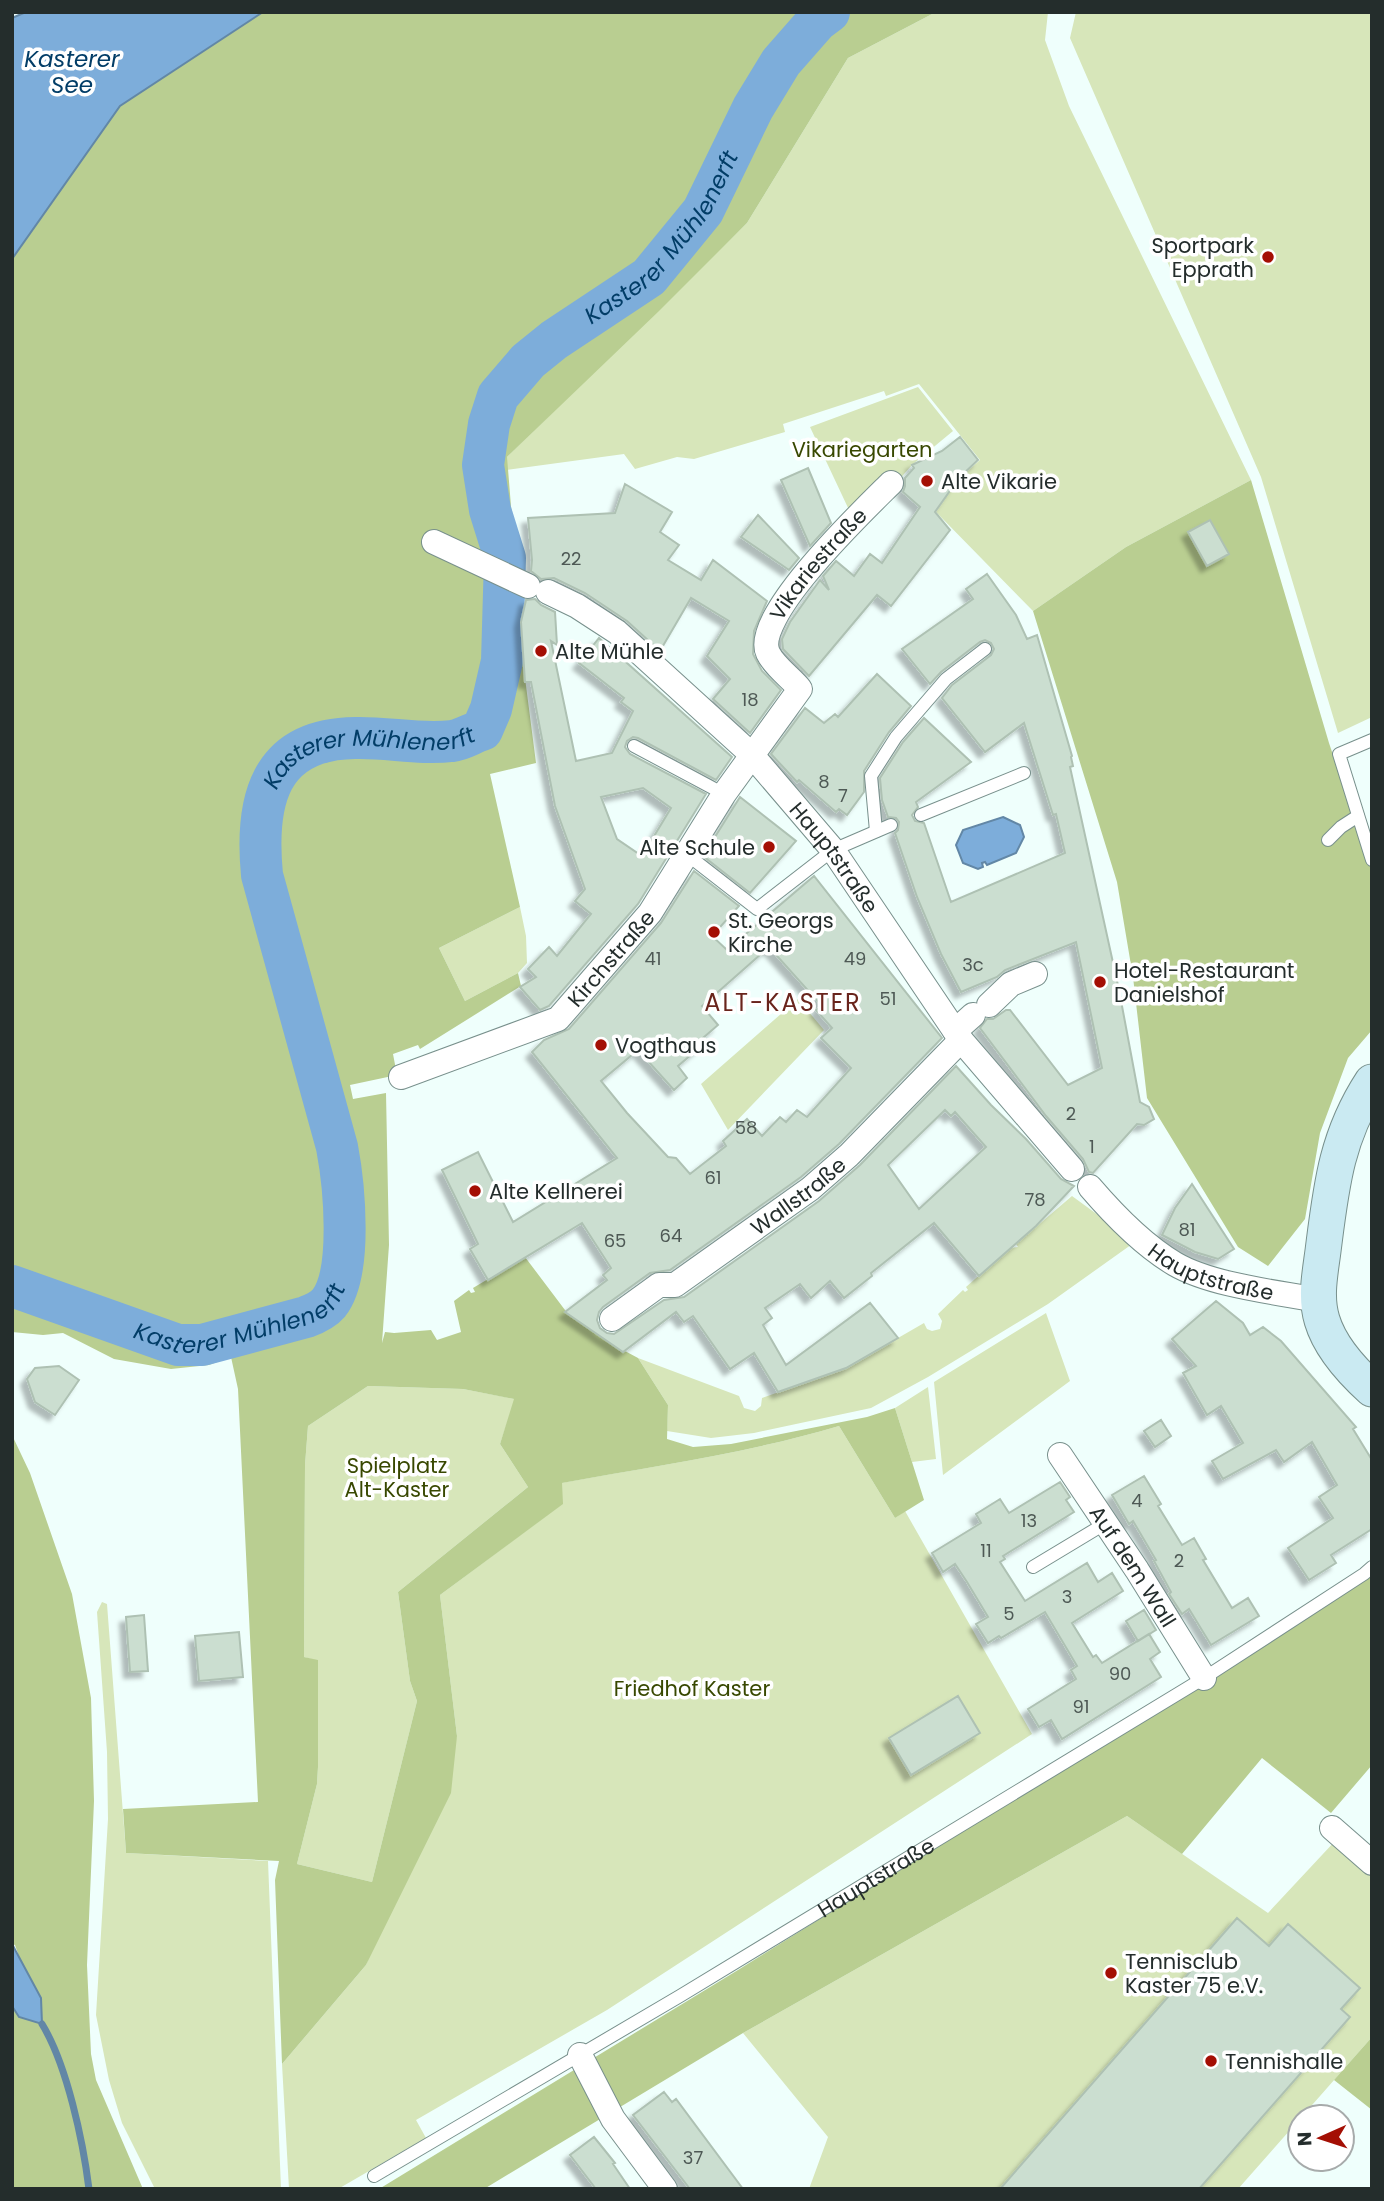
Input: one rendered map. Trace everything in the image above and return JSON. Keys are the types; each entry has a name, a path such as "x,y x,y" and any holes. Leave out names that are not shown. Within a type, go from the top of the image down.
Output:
{"street":[{"name":"Vikariestraße","path":"751,754 800,689 768,653 768,633 781,607 831,543 891,483"},
{"name":"Hauptstraße","path":"434,542 577,606 617,632 751,754 834,850 970,1023 1072,1169"},
{"name":"Kirchstraße","path":"396,1079 558,1019 650,913 685,853 751,754"},
{"name":"Wallstraße","path":"612,1319 659,1285 675,1285 810,1189 849,1155 970,1023 1011,985 1035,974"},
{"path":"1372,1082 1345,1133 1332,1177 1317,1300 1329,1338 1344,1360 1372,1389"},
{"name":"Hauptstraße","path":"1090,1188 1143,1240 1175,1264 1208,1277 1317,1300"},
{"name":"Auf dem Wall","path":"1060,1455 1204,1678"},
{"path":"1332,1828 1372,1863"},
{"path":"580,2055 613,2119 665,2189"}],"lane":[{"path":"876,831 871,776 896,737 946,679 985,649"},
{"path":"1372,740 1339,754 1372,860"},
{"path":"634,746 724,794"},
{"path":"921,815 1024,773"},
{"path":"1328,840 1358,816"},
{"path":"685,853 757,909 834,850 891,825"},
{"path":"1033,1567 1106,1523"},
{"name":"Hauptstraße","path":"374,2176 580,2055 1204,1678 1372,1567"}],"green space":[{"path":"263,12 936,12 848,58 747,223 507,457 525,678 536,763 490,774 520,907 439,948 465,1001 518,973 521,986 420,1049 418,1045 393,1054 397,1075 350,1085 353,1099 386,1093 389,1245 382,1343 385,1332 431,1330 437,1340 461,1332 454,1301 469,1290 471,1293 475,1292 473,1288 525,1257 568,1314 610,1343 638,1358 668,1405 667,1439 693,1447 731,1444 867,1417 895,1408 924,1500 895,1518 839,1426 736,1451 562,1483 563,1504 440,1595 457,1736 451,1793 366,1965 282,2064 275,1880 279,1861 126,1853 123,1809 258,1802 238,1389 231,1357 209,1365 171,1369 114,1359 63,1333 43,1335 12,1332 12,259 120,106","holes":["368,1386 463,1389 514,1399 500,1444 528,1487 398,1592 410,1681 417,1701 372,1882 297,1864 317,1784 318,1767 318,1660 304,1657 305,1465 308,1426"]},
{"path":"936,12 1048,12 1045,40 1069,106 1251,480 1126,547 1033,611 936,512 959,478 980,460 919,384 886,396 884,391 783,424 785,432 694,459 677,457 635,469 624,454 507,470 507,457 747,223 848,58"},
{"name":"Sportpark Epprath","path":"1076,12 1372,12 1372,717 1338,733 1261,477 1070,38"},
{"name":"Vikariegarten","path":"918,387 953,431 912,465 896,483 850,512 810,427"},
{"path":"1251,480 1329,743 1372,871 1372,1030 1348,1058 1320,1133 1305,1219 1268,1266 1238,1247 1147,1098 1133,977 1117,882 1033,611 1126,547"},
{"path":"520,907 526,936 527,963 518,973 465,1001 439,948"},
{"path":"798,999 824,1030 728,1130 701,1084"},
{"path":"1072,1196 1135,1242 1048,1304 928,1377 871,1408 754,1433 711,1438 667,1431 668,1405 638,1358 739,1396 744,1408 755,1411 761,1406 762,1398 846,1368 924,1323 927,1329 932,1331 940,1329 942,1321 938,1314 963,1290 968,1290 966,1287 1010,1248 1018,1247 1016,1244"},
{"path":"1046,1313 1070,1381 943,1475 934,1382"},
{"name":"Spielplatz Alt-Kaster","path":"368,1386 463,1389 515,1399 500,1444 528,1487 398,1592 410,1681 417,1701 372,1882 297,1864 317,1784 318,1767 318,1661 304,1657 305,1465 308,1426"},
{"path":"928,1387 936,1459 912,1462 895,1408"},
{"name":"Friedhof Kaster","path":"839,1426 895,1518 905,1511 1032,1734 607,2010 416,2120 426,2138 338,2189 289,2189 282,2064 366,1965 457,1736 440,1595 562,1504 561,1483 736,1451"},
{"path":"12,1435 30,1473 72,1594 91,1698 94,1801 87,1965 91,2054 96,2080 143,2189 12,2189 12,2006 20,2017 42,2023 15,1945 12,1944"},
{"path":"1372,1575 1372,1765 1331,1813 1262,1758 1182,1854 1127,1816 743,2033 484,2189 379,2189 738,1970"},
{"path":"102,1602 107,1604 126,1853 268,1861 281,2189 155,2189 122,2123 109,2080 96,2015 108,1819 107,1752 97,1612"},
{"name":"Tennisclub Kaster 75 e.V.","path":"1127,1816 1268,1913 1336,1840 1372,1872 1372,2037 1314,2103 1286,2103 1286,2135 1238,2189 809,2189 828,2137 743,2033"},
{"path":"1372,2037 1372,2110 1334,2080"}],"water":[{"name":"Kasterer See","path":"26,12 263,12 120,106 12,259 12,18"},
{"path":"1003,817 1020,825 1024,837 1016,853 987,865 982,863 983,867 978,869 963,863 956,845 963,830"},
{"path":"12,1944 41,1998 42,2024 19,2017 12,2006"}],"building":[{"path":"960,437 978,460 959,478 935,512 950,530 891,606 877,595 809,676 783,649 782,639 790,622 820,580 829,590 823,576 836,561 854,576 870,554 882,563 920,507 903,492 905,478 914,468 912,465 942,451"},
{"path":"808,468 831,523 810,546 781,480"},
{"path":"625,484 672,512 660,532 679,545 668,560 701,580 713,560 767,601 754,631 753,654 762,671 781,690 750,733 713,699 730,679 707,656 729,621 691,598 660,651 627,621 585,593 554,578 541,579 531,571 528,518 615,513"},
{"path":"758,515 799,558 789,570 741,537"},
{"path":"1210,520 1229,554 1207,566 1188,532"},
{"path":"987,574 1016,615 1027,639 1037,635 1072,756 1073,766 1070,767 1119,990 1140,1102 1149,1107 1154,1119 1144,1125 1137,1124 1093,1173 1089,1172 1083,1159 1046,1116 980,1028 987,1019 993,1019 1010,1010 1068,1085 1102,1068 1076,942 1005,970 997,977 961,992 941,954 917,897 895,833 899,822 896,818 888,817 882,800 880,778 903,742 924,718 971,762 916,802 918,807 912,815 915,821 924,823 951,902 1065,853 1056,814 1053,815 1024,723 985,752 942,698 952,685 991,655 994,649 991,643 985,640 980,642 941,672 930,684 902,649 973,599 966,589"},
{"path":"535,599 555,612 557,645 551,641 576,761 612,753 633,711 621,702 624,698 579,663 599,638 732,757 716,780 638,738 633,737 627,741 625,747 630,754 706,794 638,904 549,1006 540,1010 520,987 536,977 528,969 549,947 557,956 591,914 575,901 585,889 555,806 531,682 525,682 521,622 526,600","holes":["643,788 671,808 642,856 617,839 601,797"]},
{"path":"877,674 911,706 889,732 864,771 864,792 847,815 839,809 836,812 799,780 797,782 771,754 805,708 824,723 835,714 838,717"},
{"name":"Alte Schule","path":"740,797 796,841 750,893 703,856"},
{"path":"694,871 739,906 712,936 727,950 814,876 942,1038 839,1144 801,1177 670,1270 650,1273 603,1307 597,1320 600,1328 607,1333 614,1334 664,1300 684,1297 819,1201 860,1165 956,1066 1061,1179 1074,1186 1036,1226 979,1276 934,1223 844,1298 830,1281 811,1298 800,1284 765,1308 772,1318 763,1325 786,1365 870,1303 898,1338 846,1368 778,1392 754,1353 730,1369 693,1316 684,1322 676,1312 623,1352 565,1312 607,1280 603,1275 611,1268 582,1223 488,1280 470,1249 478,1244 442,1170 478,1152 513,1222 617,1158 532,1052 544,1040 569,1029 661,923","holes":["769,947 822,1006 816,1010 832,1028 821,1038 851,1068 807,1117 797,1110 786,1122 780,1117 762,1136 747,1119 723,1141 726,1146 690,1174 676,1158 668,1157 601,1081 638,1050 674,1090 687,1078 678,1066 706,1042 703,1038 718,1025 702,1006","945,1110 951,1116 955,1112 986,1147 919,1209 888,1165"]},
{"path":"1192,1184 1234,1249 1218,1259 1195,1252 1162,1235 1175,1208"},
{"path":"1216,1301 1243,1323 1250,1335 1263,1327 1281,1341 1356,1427 1353,1429 1372,1460 1372,1529 1331,1555 1336,1563 1309,1580 1288,1548 1333,1518 1319,1497 1337,1485 1312,1442 1284,1462 1276,1450 1223,1479 1212,1461 1243,1443 1221,1406 1207,1415 1183,1373 1196,1366 1172,1339"},
{"path":"59,1366 79,1380 55,1415 35,1402 27,1379 35,1368"},
{"path":"1161,1420 1171,1436 1155,1447 1144,1431"},
{"path":"1144,1476 1161,1504 1158,1506 1182,1545 1194,1538 1206,1559 1203,1560 1232,1608 1248,1598 1259,1616 1211,1645 1189,1609 1182,1614 1169,1594 1171,1592 1154,1561 1156,1560 1133,1521 1129,1524 1112,1495"},
{"path":"1060,1482 1070,1497 1066,1500 1074,1512 1003,1556 1005,1559 1000,1562 1025,1601 1087,1563 1098,1582 1112,1573 1123,1591 1072,1623 1093,1657 1096,1655 1102,1663 1149,1634 1160,1652 1150,1659 1161,1677 1062,1739 1051,1720 1039,1727 1028,1709 1076,1679 1071,1670 1077,1666 1045,1612 988,1643 976,1624 988,1617 967,1582 955,1564 943,1572 932,1553 981,1523 976,1514 1000,1499 1009,1513"},
{"path":"1144,1610 1156,1630 1138,1641 1126,1621"},
{"path":"144,1615 148,1671 130,1672 126,1617"},
{"path":"239,1632 243,1677 199,1681 195,1636"},
{"path":"958,1696 980,1733 911,1775 889,1738"},
{"name":"Tennishalle","path":"1237,1918 1269,1946 1288,1924 1360,1988 1341,2009 1350,2017 1199,2189 1000,2189"},
{"path":"664,2092 672,2102 676,2099 743,2189 690,2189 633,2115"},
{"path":"594,2137 615,2163 613,2164 630,2189 596,2189 570,2155"}],"waterway":[{"name":"Kasterer Mühlenerft","path":"12,1286 178,1345 202,1345 306,1317 329,1303 337,1289 344,1250 342,1183 337,1147 262,875 260,848 265,800 273,780 285,763 303,750 326,741 367,738 440,742 456,740 482,730 491,709 502,661 505,558 490,510 483,465 489,424 498,396 528,361 554,340 649,277 703,211 753,108 781,62 817,21 829,12"},
{"path":"42,2024 66,2082 83,2149 89,2189"}],"place":[{"name":"Sportpark Epprath","path":"1268,257"},
{"name":"Alte Vikarie","path":"927,481"},
{"name":"Alte Mühle","path":"541,651"},
{"name":"Alte Schule","path":"769,847"},
{"name":"St. Georgs Kirche","path":"714,932"},
{"name":"Hotel-Restaurant Danielshof","path":"1100,982"},
{"name":"Vogthaus","path":"601,1045"},
{"name":"Alte Kellnerei","path":"475,1191"},
{"name":"Tennisclub Kaster 75 e.V.","path":"1111,1973"},
{"name":"Tennishalle","path":"1211,2061"}],"district":[{"name":"ALT-KASTER","path":"783,1002"}]}
